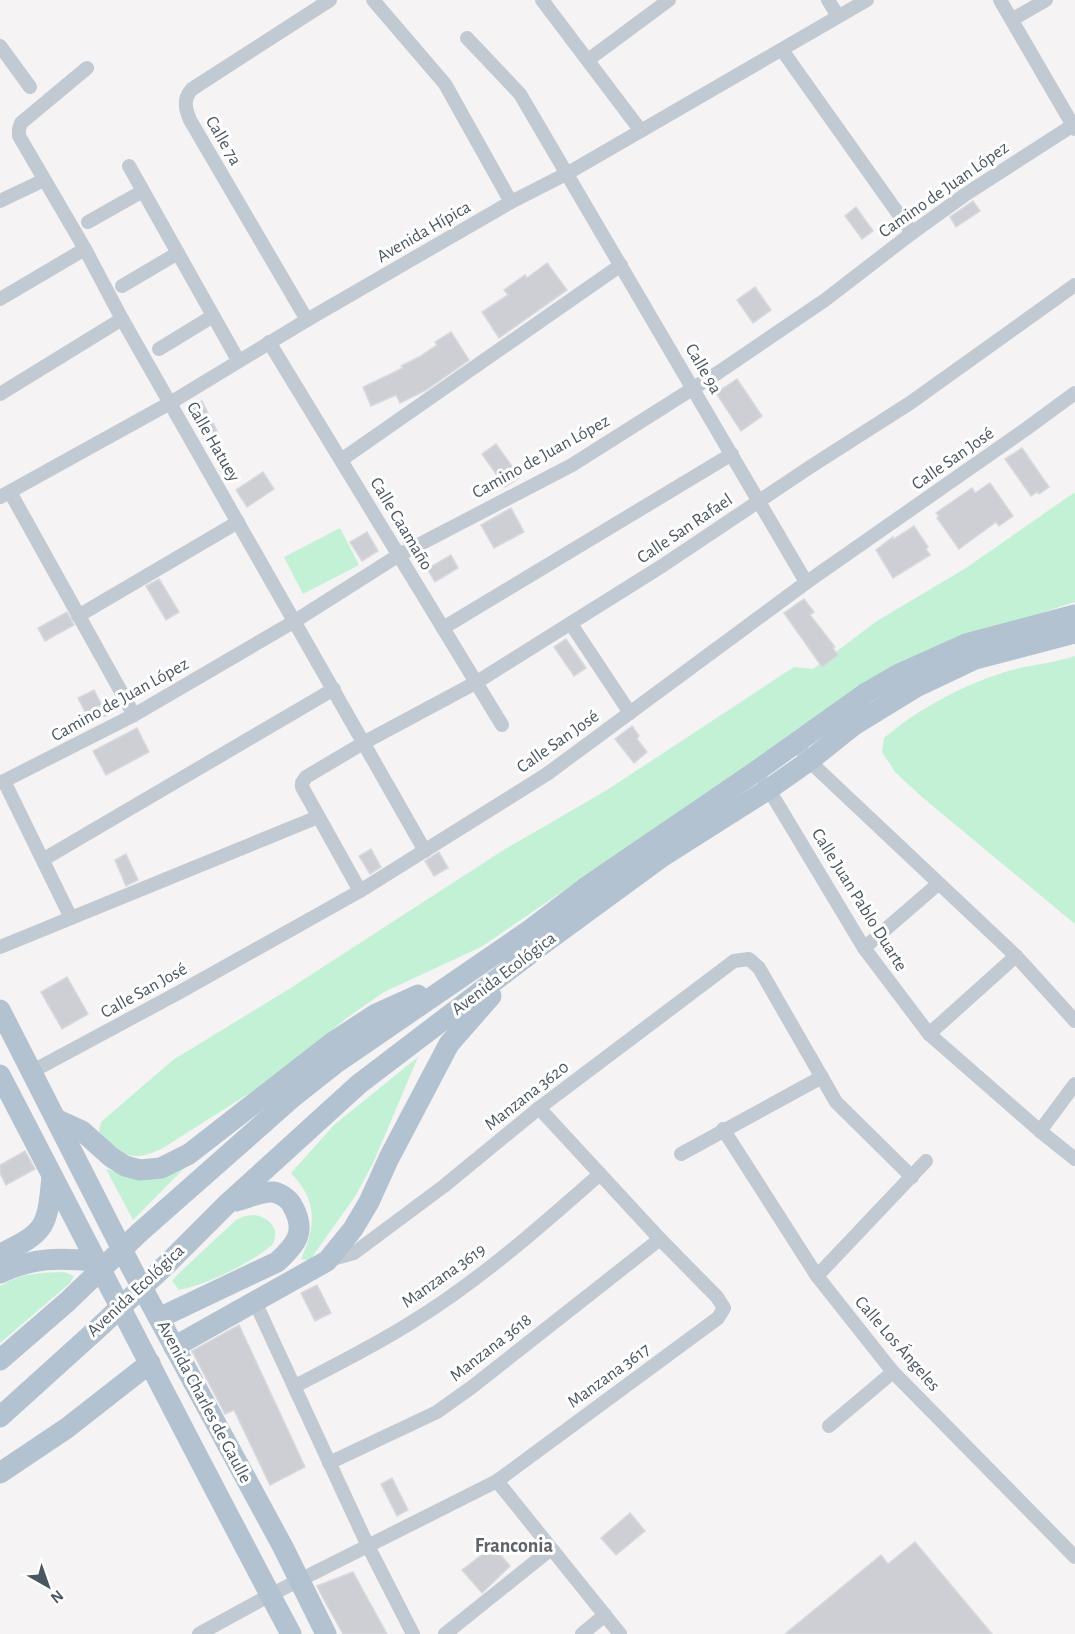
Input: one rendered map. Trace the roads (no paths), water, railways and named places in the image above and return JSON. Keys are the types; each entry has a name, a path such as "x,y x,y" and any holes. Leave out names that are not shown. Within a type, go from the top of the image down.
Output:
{"main road":[{"name":"Avenida Ecológica","path":"0,1360 292,1097 336,1063 527,932 585,888 866,693 899,674 966,644 1075,615"},
{"name":"Avenida Ecológica","path":"0,1417 359,1084 505,972 663,856 769,789 854,725 899,697 975,659 1075,633"},
{"path":"174,1347 327,1261 353,1229 369,1202 389,1158 449,1044 491,996 505,972"},
{"path":"57,1120 82,1131 111,1157 125,1166 140,1170 161,1168 189,1154 333,1042 376,1014 411,997 444,988"},
{"name":"Avenida Charles de Gaulle","path":"0,1010 174,1347 300,1580 326,1634"},
{"name":"Avenida Charles de Gaulle","path":"3,1086 291,1634"},
{"path":"0,1254 24,1243 43,1227 48,1215 52,1177"},
{"path":"159,1318 277,1262 293,1248 299,1234 299,1216 289,1201 275,1192 227,1204"},
{"path":"0,1273 30,1261 54,1258 95,1261"},
{"path":"0,1473 67,1428 150,1363"}],"street":[{"name":"Calle 7a","path":"307,320 190,120 185,103 192,89 330,0"},
{"path":"373,0 446,84 511,202"},
{"path":"542,0 641,131"},
{"path":"588,60 669,0"},
{"path":"828,0 838,16"},
{"name":"Avenida Hípica","path":"5,494 170,403 268,342 511,202 568,173 867,0"},
{"path":"1000,0 1074,126"},
{"path":"1013,20 1046,0"},
{"name":"Calle 9a","path":"467,38 520,94 806,582"},
{"path":"0,46 30,87"},
{"path":"782,50 912,233"},
{"name":"Calle Hatuey","path":"87,68 21,123 19,136 425,851"},
{"name":"Camino de Juan López","path":"2,782 134,715 295,621 399,555 572,465 825,300 966,194 1074,126"},
{"path":"129,166 238,360"},
{"path":"0,201 44,180"},
{"path":"88,222 143,191"},
{"path":"0,299 85,249"},
{"path":"122,285 177,253"},
{"path":"341,460 621,265"},
{"name":"Calle San Rafael","path":"318,817 302,783 306,777 365,742 477,682 662,566 910,403 1075,285"},
{"path":"159,349 213,316"},
{"path":"0,394 122,319"},
{"name":"Calle Caamaño","path":"268,342 502,725"},
{"name":"Calle San José","path":"31,1072 360,891 547,774 806,582 1017,436 1075,393"},
{"path":"443,628 732,454"},
{"path":"5,494 134,715"},
{"path":"78,616 237,522"},
{"path":"571,624 630,713"},
{"path":"44,859 334,689"},
{"path":"797,742 809,761 1016,956 1075,1022"},
{"name":"Calle Juan Pablo Duarte","path":"758,770 864,948 929,1034 1075,1159"},
{"path":"2,782 44,859 71,918"},
{"path":"0,947 318,817 360,891"},
{"path":"864,948 938,884"},
{"path":"929,1034 1016,956"},
{"name":"Manzana 3620","path":"327,1261 354,1252 444,1186 539,1108 734,961 749,959 759,968 822,1077"},
{"path":"681,1154 723,1129 822,1077 836,1102 912,1177"},
{"path":"1040,1131 1075,1084"},
{"name":"Manzana 3617","path":"199,1634 270,1594 497,1481 718,1318 724,1308 717,1297 539,1108"},
{"name":"Calle Los Ángeles","path":"723,1129 817,1276 893,1372 1075,1557"},
{"path":"817,1276 926,1161"},
{"name":"Manzana 3619","path":"295,1386 404,1327 458,1291 527,1239 600,1174"},
{"name":"Manzana 3618","path":"329,1463 437,1412 660,1239"},
{"path":"255,1302 368,1546 413,1634"},
{"path":"829,1426 893,1372"},
{"path":"497,1481 620,1634"},
{"path":"445,1634 551,1549"},
{"path":"582,1634 605,1615"}],"district":[{"name":"Franconia","path":"514,1546"}]}
